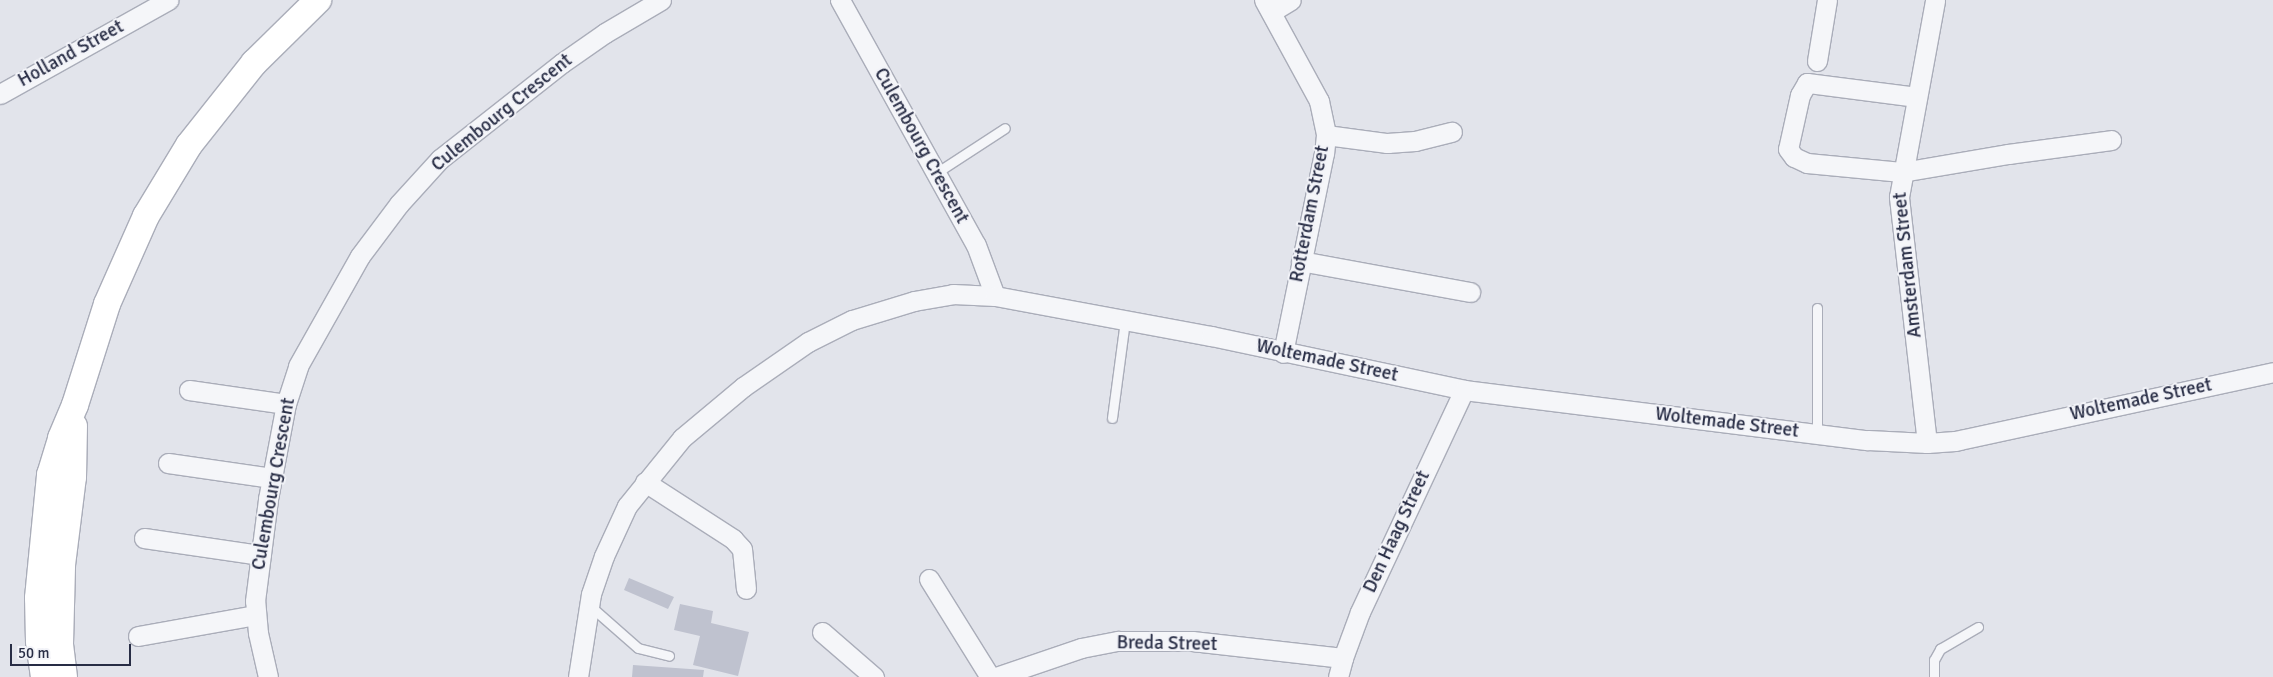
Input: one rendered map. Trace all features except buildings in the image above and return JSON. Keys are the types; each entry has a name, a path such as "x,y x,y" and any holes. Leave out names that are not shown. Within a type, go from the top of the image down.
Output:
{"main road":[{"path":"44,677 39,641 38,598 50,475 61,438 75,405 107,304 146,216 189,145 254,63 318,0"},
{"path":"64,677 60,644 62,564 73,477 75,405"}],"street":[{"name":"Holland Street","path":"0,94 168,0"},
{"name":"Culembourg Crescent","path":"268,677 258,633 255,601 272,478 286,404 298,366 360,256 377,231 434,166 500,110 562,62 605,33 661,0"},
{"name":"Culembourg Crescent","path":"840,0 976,245 995,296"},
{"path":"1267,6 1291,0"},
{"path":"1816,61 1827,0"},
{"name":"Amsterdam Street","path":"1927,444 1900,209 1902,172 1935,0"},
{"name":"Rotterdam Street","path":"1267,6 1319,101 1326,136 1283,353"},
{"path":"1917,97 1807,83 1800,94 1788,144 1794,157 1807,163 1902,172 2008,154 2111,140"},
{"path":"1326,136 1387,143 1415,141 1452,132"},
{"path":"1302,261 1470,292"},
{"name":"Woltemade Street","path":"578,677 589,605 604,556 627,506 682,438 743,387 808,342 852,320 914,301 953,294 995,296 1125,320 1464,390 1817,434 1927,444 1955,442 2273,372"},
{"path":"189,390 286,404"},
{"name":"Den Haag Street","path":"1338,677 1360,612 1464,390"},
{"path":"168,463 272,478"},
{"path":"645,482 733,538 742,548 746,589"},
{"path":"144,538 261,555"},
{"path":"929,579 990,677"},
{"path":"138,636 256,615"},
{"path":"822,632 874,677"},
{"name":"Breda Street","path":"996,677 1082,648 1118,641 1192,641 1343,658"}],"lane":[{"path":"936,173 1005,128"},
{"path":"1817,308 1817,434"},
{"path":"1112,418 1125,320"},
{"path":"589,605 638,648 669,656"},
{"path":"1934,677 1937,654 1946,645 1978,627"}]}
